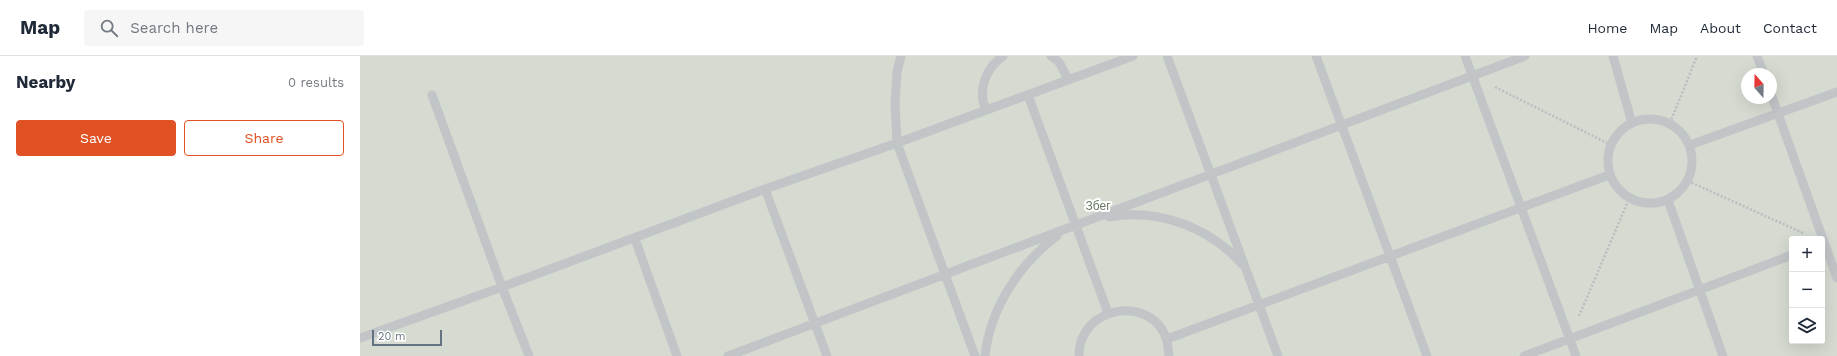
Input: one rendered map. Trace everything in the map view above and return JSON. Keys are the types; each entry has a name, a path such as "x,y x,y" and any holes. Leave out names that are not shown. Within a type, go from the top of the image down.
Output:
{"lane":[{"path":"901,56 897,72 895,103 897,143 944,275 975,356"},
{"path":"986,110 982,94 984,82 989,71 1004,56"},
{"path":"1051,56 1059,62 1068,79"},
{"path":"360,338 635,239 765,189 897,143 1133,56"},
{"path":"1167,56 1277,355"},
{"path":"1316,56 1427,356"},
{"path":"1465,56 1576,356"},
{"path":"728,356 1525,56"},
{"path":"1612,56 1632,123"},
{"path":"1757,56 1762,68"},
{"path":"1690,145 1837,92"},
{"path":"432,95 502,287 529,356"},
{"path":"1028,95 1108,313"},
{"path":"1774,104 1821,236"},
{"path":"1644,119 1657,119 1670,123 1680,130 1690,145 1693,156 1693,166 1688,181 1680,193 1668,200 1648,204 1629,199 1617,189 1609,175 1607,160 1611,145 1619,132 1632,123 1644,119"},
{"path":"1167,340 1259,304 1390,258 1609,175"},
{"path":"765,189 827,356"},
{"path":"1668,200 1723,356"},
{"path":"1086,222 1118,216 1141,216 1178,221 1212,238 1230,251 1246,268"},
{"path":"985,356 993,319 1017,275 1037,253 1066,230"},
{"path":"635,239 677,356"},
{"path":"1825,248 1837,278"},
{"path":"1524,356 1789,256"},
{"path":"1080,356 1083,337 1093,323 1108,313 1125,310 1143,314 1157,324 1167,340 1169,356"}],"path":[{"path":"1670,123 1697,56"},
{"path":"1473,76 1611,145"},
{"path":"1688,181 1808,236"},
{"path":"1570,339 1629,199"}],"green space":[{"name":"Збег","path":"360,56 1837,56 1837,356 360,356"}]}
